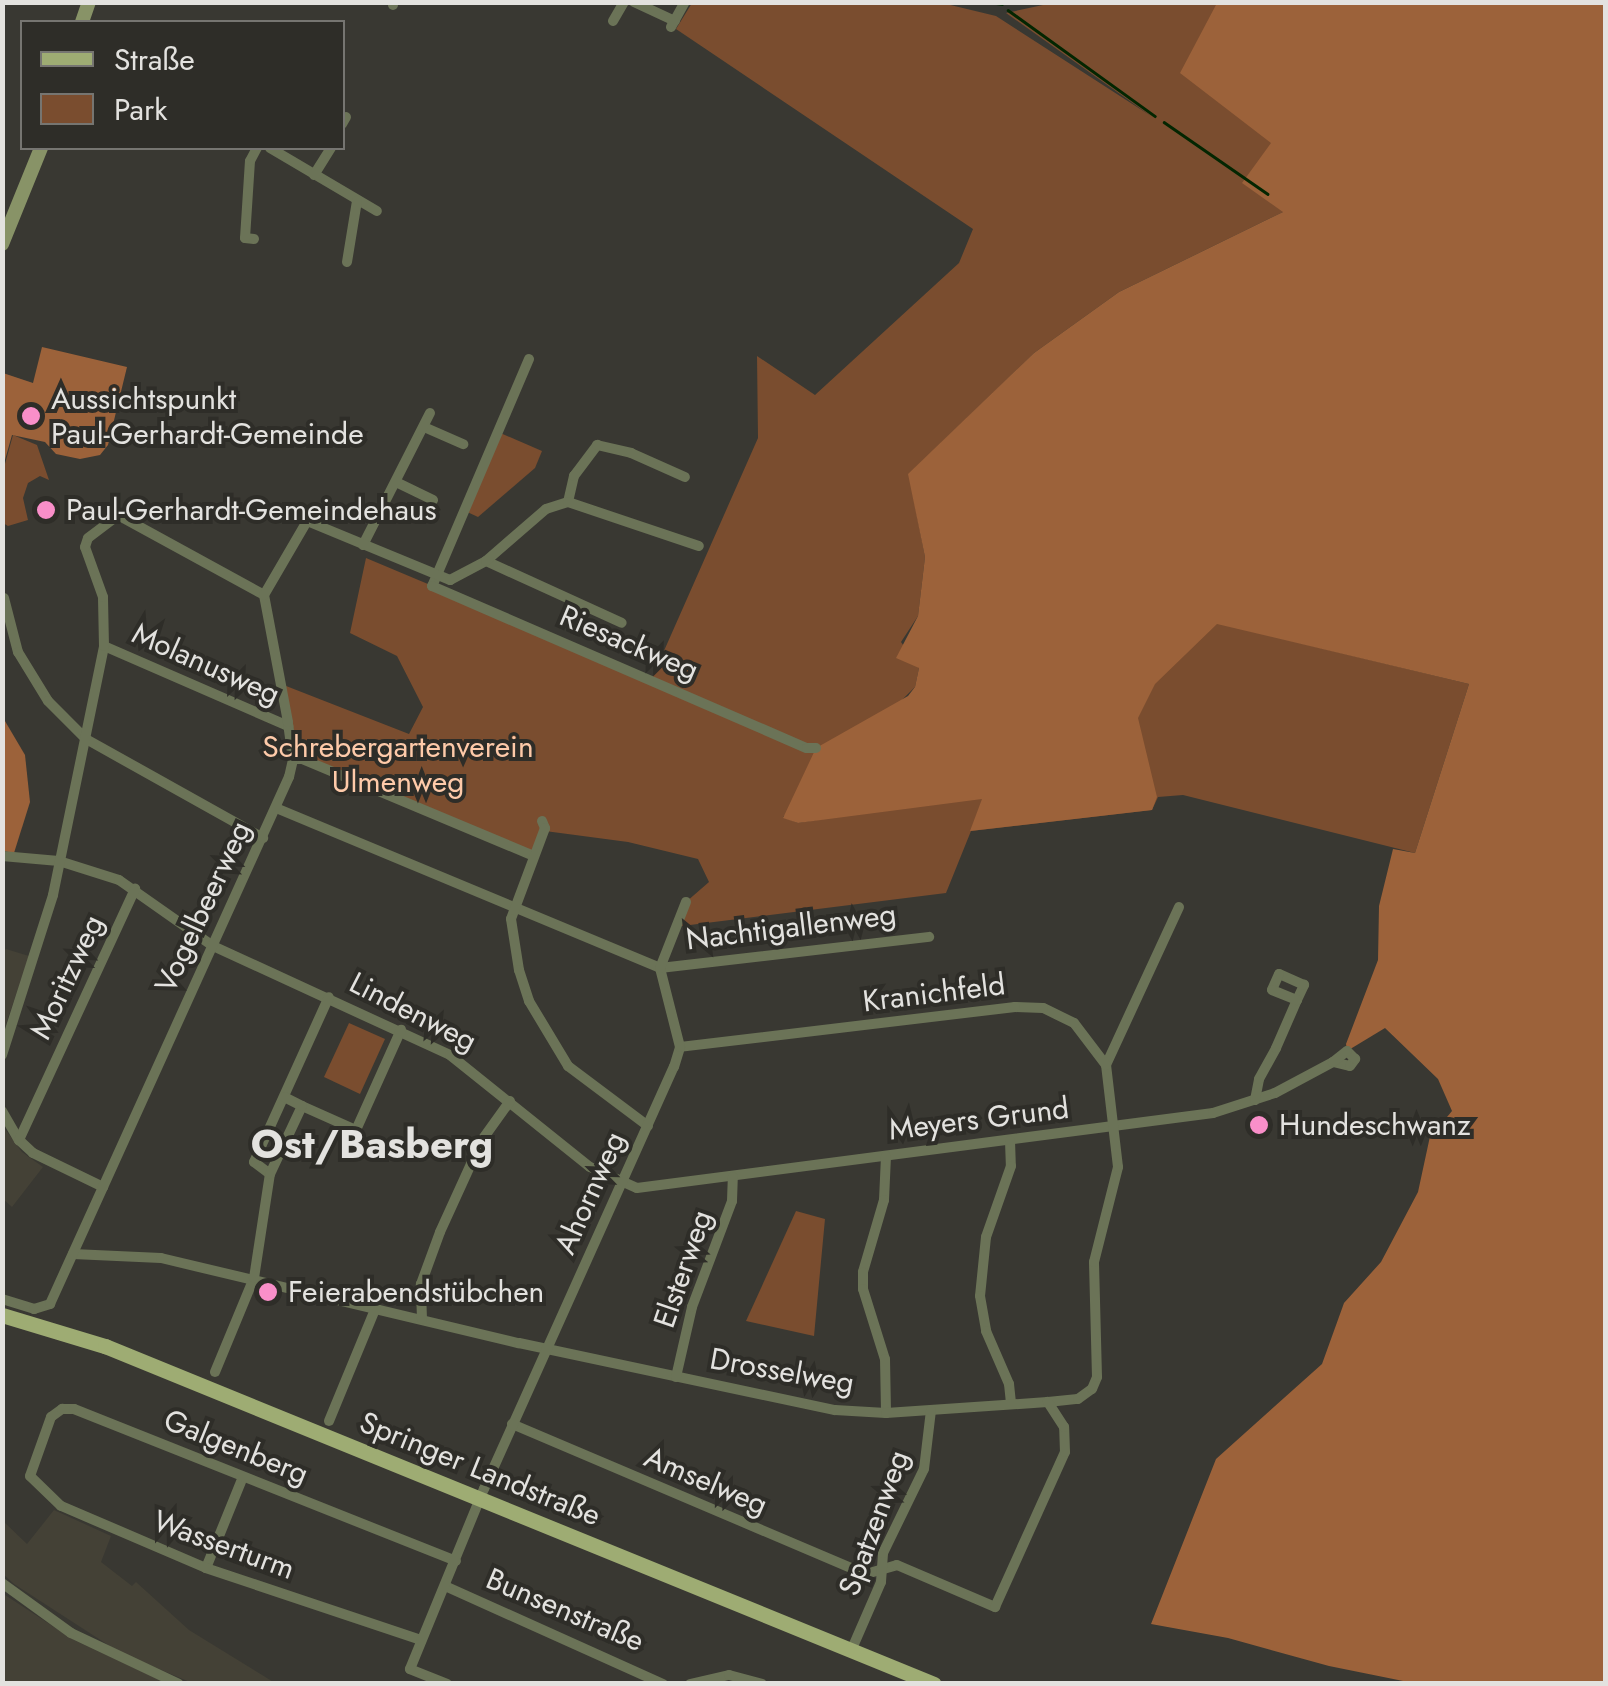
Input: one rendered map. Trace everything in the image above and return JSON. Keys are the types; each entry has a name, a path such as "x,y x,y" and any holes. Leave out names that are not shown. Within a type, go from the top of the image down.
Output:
{"main road":[{"path":"2,244 40,150"},
{"name":"Springer Landstraße","path":"2,1316 105,1346 934,1684"}],"street":[{"path":"613,21 624,2"},
{"path":"634,2 673,24 685,2"},
{"path":"254,240 245,238 250,161 256,150"},
{"path":"273,150 376,211"},
{"path":"314,176 330,150"},
{"path":"347,262 357,200"},
{"path":"529,359 434,576 450,580 486,561 527,522 568,502 698,546"},
{"path":"363,545 430,414"},
{"path":"424,427 463,444"},
{"path":"568,502 574,476 597,445 631,453 685,477"},
{"path":"398,483 433,500"},
{"path":"2,1055 42,938 104,646 104,596 86,542 118,515 264,595"},
{"name":"Riesackweg","path":"264,595 307,521 434,576 432,586 445,592 807,748 816,748"},
{"path":"486,561 622,622"},
{"name":"Vogelbeerweg","path":"2,1299 34,1309 50,1304 276,808 292,759 264,595"},
{"path":"4,598 18,652 48,701 86,739 262,838"},
{"name":"Molanusweg","path":"104,646 288,726"},
{"path":"292,759 302,758 534,856"},
{"path":"276,808 660,968"},
{"path":"542,821 546,828 514,906 512,942 519,970 555,1049 614,1104 648,1126"},
{"name":"Lindenweg","path":"2,856 59,861 103,873 135,889 214,946 401,1030 462,1062 568,1150 622,1184"},
{"name":"Moritzweg","path":"19,1140 135,889"},
{"path":"680,1048 660,968 686,902"},
{"path":"1114,1128 1106,1065 1179,907"},
{"name":"Nachtigallenweg","path":"660,968 928,937"},
{"path":"270,1174 254,1162 329,997"},
{"path":"1255,1100 1259,1078 1297,1000"},
{"name":"Kranichfeld","path":"680,1048 1031,1007 1074,1023 1106,1065"},
{"path":"284,1097 356,1130 401,1030"},
{"name":"Ahornweg","path":"447,1684 410,1669 512,1424 680,1048"},
{"name":"Meyers Grund","path":"622,1184 637,1188 1213,1112 1255,1100 1334,1062"},
{"path":"422,1318 421,1284 440,1232 482,1140 510,1101"},
{"path":"215,1372 254,1278 270,1174 302,1106"},
{"path":"2,1111 19,1140 33,1153 103,1187"},
{"name":"Drosselweg","path":"73,1254 161,1258 835,1410 886,1413 1048,1402 1086,1395 1097,1377 1094,1262 1118,1167 1114,1128"},
{"path":"1010,1141 1010,1166 986,1237 980,1296 986,1332 1009,1384 1011,1404"},
{"path":"886,1156 884,1200 863,1272 863,1288 884,1359 886,1413"},
{"name":"Elsterweg","path":"676,1376 692,1308 732,1201 733,1176"},
{"path":"329,1420 376,1307"},
{"name":"Amselweg","path":"512,1424 866,1574 882,1566 897,1565 995,1607 1065,1452 1064,1427 1048,1402"},
{"name":"Galgenberg","path":"30,1468 51,1417 69,1408 456,1561"},
{"name":"Spatzenweg","path":"851,1651 882,1582 883,1553 924,1470 931,1410"},
{"name":"Wasserturm","path":"30,1468 34,1483 76,1515 206,1568 421,1640"},
{"path":"206,1568 243,1477"},
{"path":"2,1584 71,1632 179,1684"},
{"name":"Bunsenstraße","path":"445,1586 664,1684"},
{"path":"690,1684 729,1675 762,1684"}],"shaded area":[{"path":"1217,3 1605,3 1605,1683 1413,1683 1329,1666 1228,1638 1151,1624 1216,1459 1322,1364 1344,1303 1381,1262 1418,1192 1432,1127 1442,1123 1452,1111 1438,1079 1385,1028 1347,1051 1346,1044 1378,960 1379,906 1393,849 1415,853 1469,684 1217,624 1155,684 1138,718 1157,797 1152,810 970,831 982,799 798,823 783,818 816,748 908,696 915,687 919,668 896,658 918,616 925,557 908,474 1034,353 1119,292 1283,212 1242,183 1271,143 1180,73"},
{"path":"42,347 127,367 108,445 100,455 80,459 56,454 45,442 12,435 3,467 3,373 33,383"},
{"path":"2,716 25,755 30,802 14,853 3,851"},
{"path":"6,949 29,956 3,1033 2,952"},
{"path":"2,1125 22,1152 43,1167 12,1207 3,1199"},
{"path":"54,1510 111,1536 101,1562 132,1586 136,1582 189,1630 275,1683 192,1683 119,1652 14,1584 3,1574 2,1520 27,1544"},
{"path":"2,1593 74,1640 166,1683 3,1683"}],"green space":[{"name":"Schrebergartenverein Ulmenweg","path":"938,2 996,16 1151,116 1006,13 1057,2 1217,2 1272,143 1283,212 1119,292 1034,353 909,474 925,557 918,616 901,642 919,668 915,687 783,817 798,823 866,812 1217,623 1469,684 1415,853 1183,795 1158,797 1152,810 971,831 946,893 674,927 686,902 709,882 698,859 628,842 545,831 534,856 293,759 281,684 409,734 423,707 397,656 350,633 366,558 652,678 758,438 757,356 815,395 959,263 973,229 676,29 692,3"},
{"path":"498,432 542,451 535,468 478,517 463,510"},
{"path":"13,435 37,445 49,480 40,476 28,483 23,498 28,520 8,526 3,523 3,471"},
{"path":"349,1023 385,1039 360,1094 324,1077"},
{"path":"796,1211 825,1219 814,1336 746,1321"}],"waterway":[{"path":"990,2 1002,4"},
{"path":"1008,10 1155,116"},
{"path":"1164,122 1268,194"}],"place":[{"name":"Aussichtspunkt Paul-Gerhardt-Gemeinde","path":"31,416"},
{"name":"Paul-Gerhardt-Gemeindehaus","path":"46,510"},
{"name":"Hundeschwanz","path":"1259,1125"},
{"name":"Feierabendstübchen","path":"268,1292"}],"district":[{"name":"Ost/Basberg","path":"372,1144"}]}
